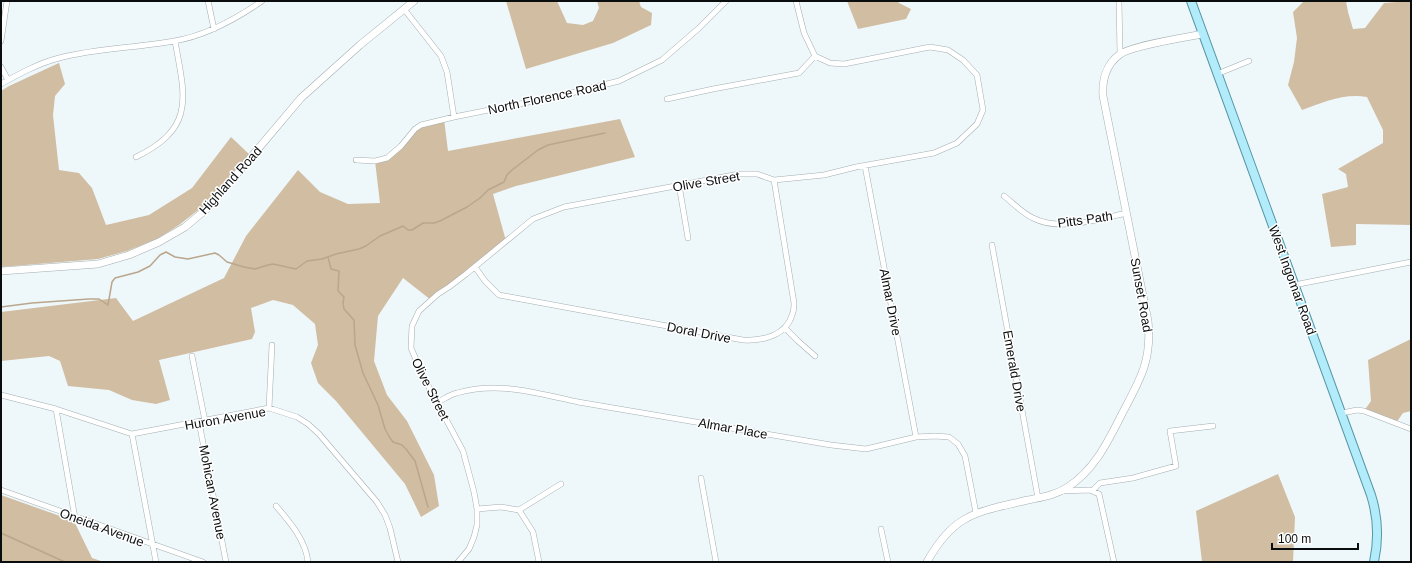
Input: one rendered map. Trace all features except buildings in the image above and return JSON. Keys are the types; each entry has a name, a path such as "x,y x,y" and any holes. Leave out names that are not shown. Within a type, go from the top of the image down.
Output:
{"main road":[{"name":"West Ingomar Road","path":"1191,1 1374,504 1378,534 1374,562"}],"street":[{"path":"1,41 7,1"},
{"path":"208,1 214,29"},
{"path":"1,84 46,62 71,55 175,41 214,29 248,11 262,1"},
{"name":"Highland Road","path":"1,271 98,264 129,255 159,242 185,227 210,207 302,98 360,45 414,1"},
{"name":"North Florence Road","path":"356,160 375,161 387,158 401,146 415,128 421,125 560,96 619,81 662,60 699,28 726,1"},
{"path":"667,99 798,73 815,56 804,33 796,1"},
{"path":"1119,1 1120,54 1136,48 1203,34"},
{"path":"404,9 441,56 447,72 454,117"},
{"path":"136,157 161,143 169,136 180,116 184,96 175,41"},
{"name":"Olive Street","path":"458,562 469,549 474,537 477,525 477,509 463,451 424,378 411,348 412,326 419,311 533,219 564,207 739,174 757,174 774,180 824,175 934,153 957,143 977,124 983,110 976,75 963,60 948,50 930,46 844,64 830,63 815,56"},
{"name":"Sunset Road","path":"927,562 937,545 950,529 976,513 1061,491 1079,478 1099,457 1138,385 1146,364 1149,343 1148,321 1103,88 1107,70 1120,54"},
{"path":"1218,74 1249,61"},
{"path":"1,67 8,80"},
{"name":"Almar Drive","path":"865,166 916,437"},
{"path":"774,180 794,303 792,316 785,328 815,356"},
{"path":"679,185 688,238"},
{"name":"Pitts Path","path":"1004,196 1028,216 1048,224 1072,224 1126,213"},
{"name":"Emerald Drive","path":"992,245 1038,498"},
{"path":"1294,285 1411,262"},
{"name":"Doral Drive","path":"474,267 485,281 500,295 743,340 757,341 767,338 785,328"},
{"path":"269,408 272,345"},
{"name":"Mohican Avenue","path":"192,356 226,562"},
{"name":"Almar Place","path":"438,402 456,393 493,387 539,393 578,402 831,446 866,449 916,437 949,437 958,444 965,456 976,513"},
{"name":"Huron Avenue","path":"1,395 56,408 132,434 202,422 269,408 297,417 308,424 334,449 377,502 385,515 390,528 398,562"},
{"path":"56,408 75,518"},
{"path":"1342,413 1358,410 1364,411 1411,429"},
{"path":"1093,490 1100,483 1133,478 1176,466 1170,431 1213,426"},
{"path":"132,434 156,562"},
{"path":"701,478 716,562"},
{"path":"477,509 501,507 519,510 561,484"},
{"name":"Oneida Avenue","path":"1,490 75,518 203,562"},
{"path":"1061,491 1093,490 1099,494 1114,562"},
{"path":"276,506 288,520 307,551 308,562"},
{"path":"519,510 534,532 539,562"},
{"path":"881,529 888,562"}],"shaded area":[{"path":"506,1 557,1 567,23 583,25 593,21 599,8 597,1 639,1 641,7 652,13 651,25 613,43 526,69"},
{"path":"847,1 898,1 911,9 906,19 858,29"},
{"path":"1304,1 1346,1 1353,29 1365,28 1384,3 1411,1 1411,225 1356,224 1356,245 1331,247 1322,194 1348,187 1346,174 1338,169 1383,143 1383,130 1367,97 1342,97 1302,110 1288,85 1294,62 1297,38 1293,12"},
{"path":"59,63 65,84 55,96 53,115 59,170 79,173 92,188 106,225 149,215 192,188 231,137 249,154 206,204 179,225 157,239 127,251 98,259 1,267 1,91"},
{"path":"444,119 448,151 620,119 635,157 516,186 493,194 506,241 431,300 403,278 378,316 374,361 387,395 407,421 434,475 439,506 421,517 405,484 336,401 318,383 311,363 318,345 315,324 293,305 273,300 251,308 255,332 252,339 159,360 170,400 156,404 132,400 109,390 68,386 60,361 49,356 1,361 1,312 116,298 133,321 224,278 246,236 298,170 320,192 348,204 380,203 375,161 387,158 415,129"},
{"path":"1411,339 1411,411 1403,413 1396,423 1364,411 1371,401 1368,360"},
{"path":"1278,474 1295,517 1293,562 1202,562 1196,511"},
{"path":"1,495 74,521 92,558 104,562 1,562"}],"waterway":[{"path":"1,307 89,299 99,299 108,305 112,282 115,278 138,272 150,266 160,255 166,252 175,257 188,259 215,253 227,262 244,267 255,269 273,264 296,269 307,261 322,259 359,249 380,236 403,226 408,230 412,230 423,223 434,223 440,221 467,207 488,190 504,182 507,175 512,170 538,150 548,145 605,133"},
{"path":"328,257 331,269 339,271 338,291 344,297 344,309 354,320 355,345 363,373 378,405 385,429 393,442 402,445 415,461 428,507"},
{"path":"1,533 65,562"}]}
